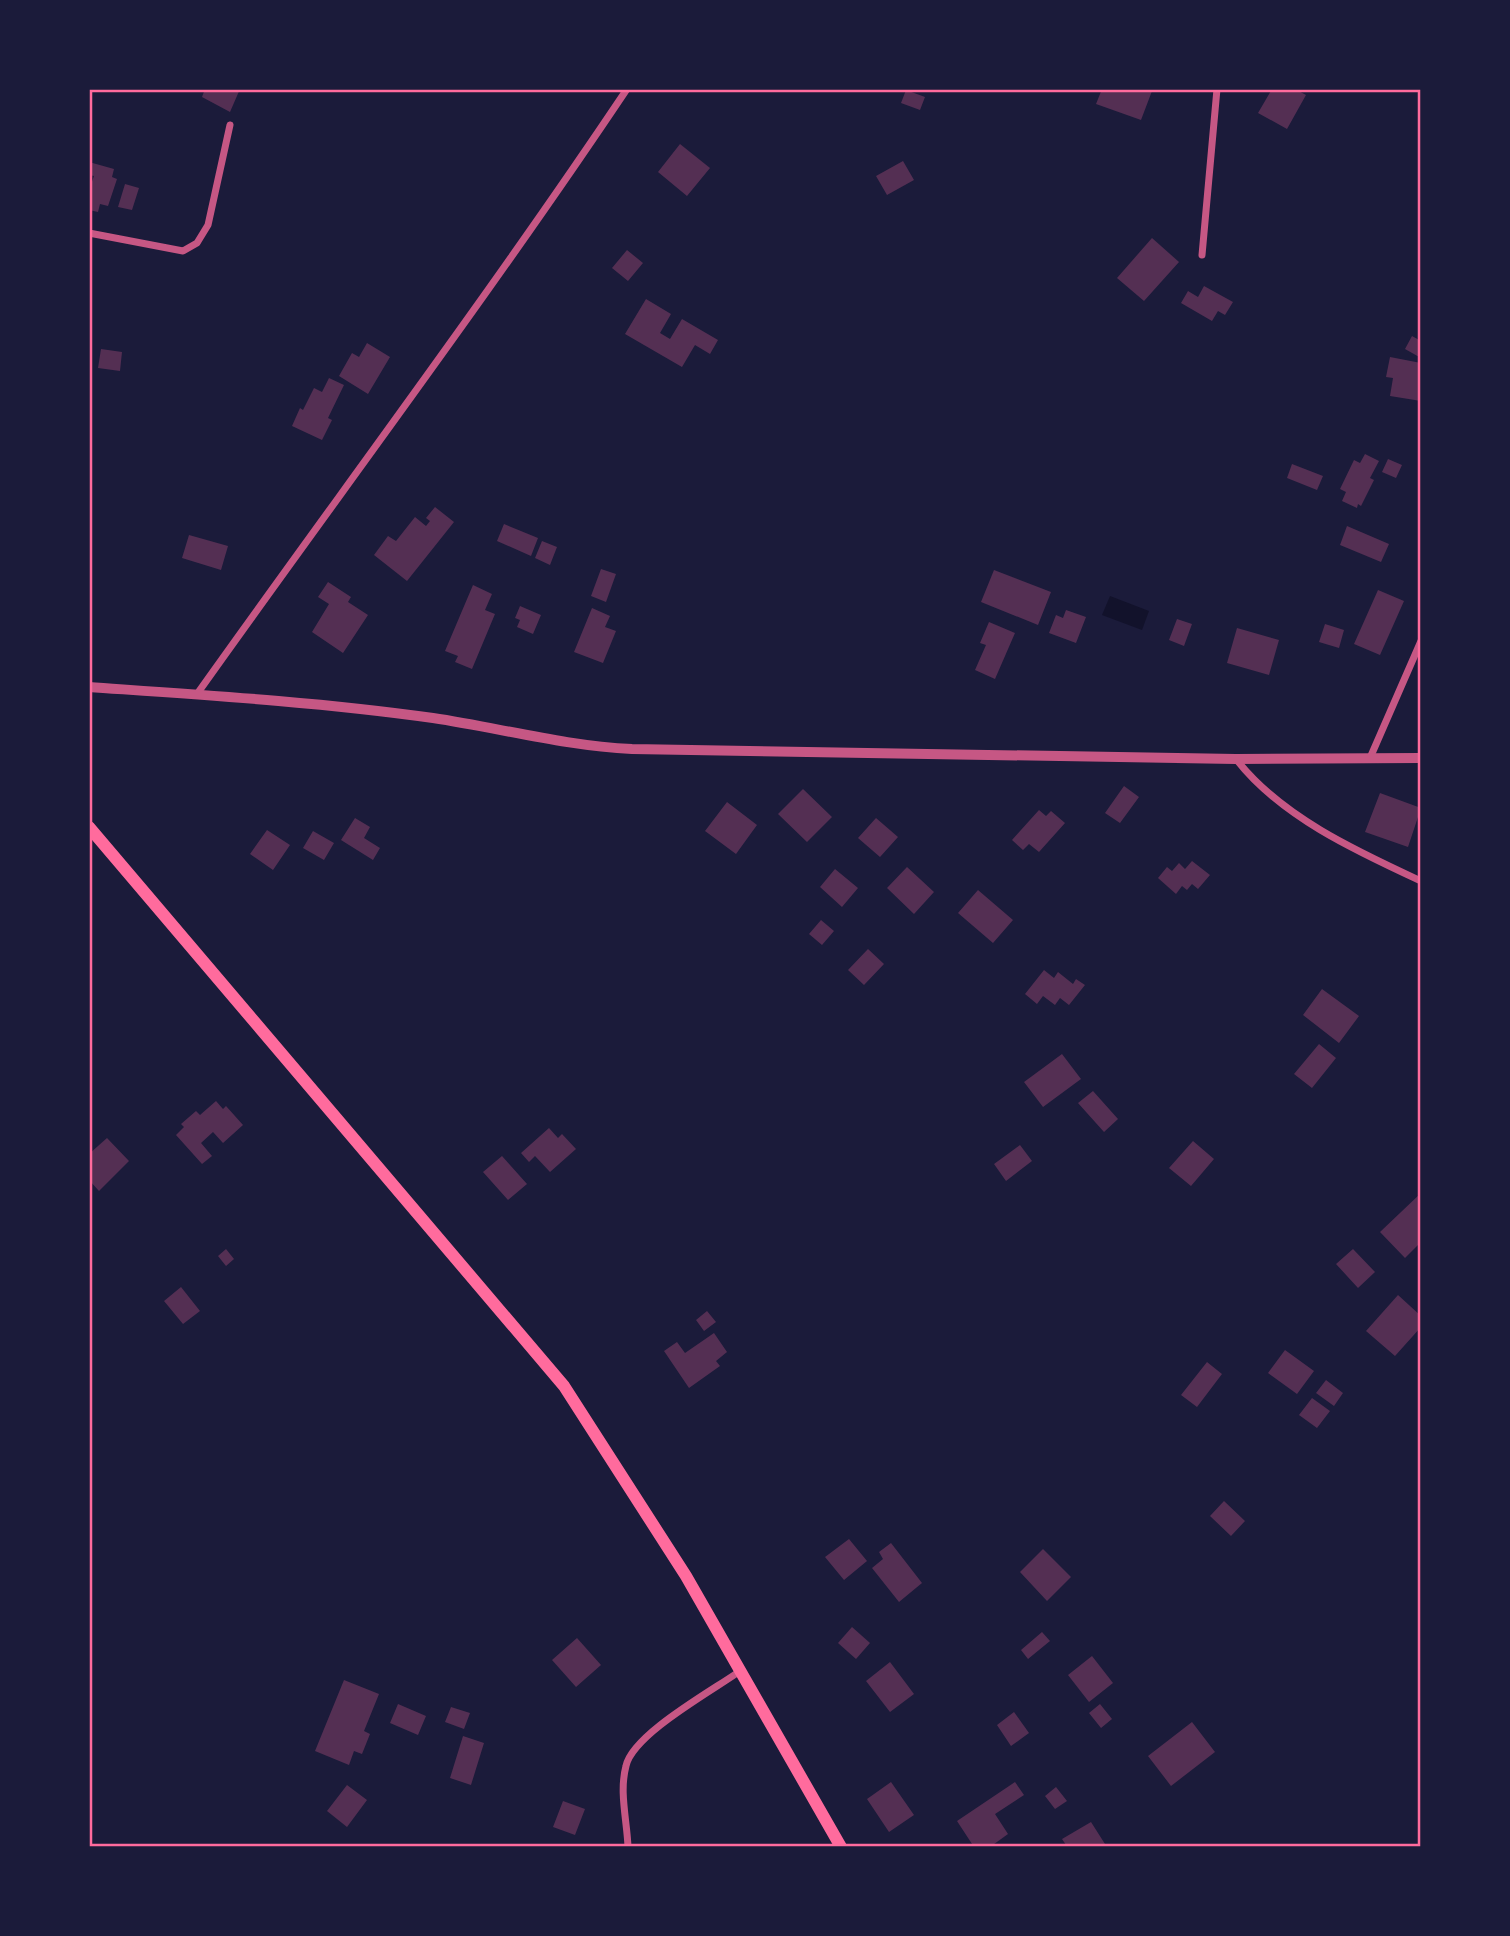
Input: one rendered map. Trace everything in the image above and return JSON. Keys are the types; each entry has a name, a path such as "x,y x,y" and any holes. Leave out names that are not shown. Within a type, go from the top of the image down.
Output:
{"main road":[{"path":"89,827 553,1372 589,1422 673,1556 841,1847"}],"street":[{"path":"197,694 358,467 499,276 627,89"},
{"path":"1202,255 1217,89"},
{"path":"89,233 178,251 193,247 208,225 230,125"},
{"path":"1370,758 1421,640"},
{"path":"89,687 197,694 425,717 575,744 625,749 1236,759 1421,758"},
{"path":"1236,759 1256,783 1284,807 1375,860 1421,881"},
{"path":"628,1847 624,1776 626,1762 634,1748 652,1731 740,1671"}],"shaded area":[{"path":"1110,596 1149,611 1142,630 1102,615"}],"building":[{"path":"205,89 240,89 230,112 202,97"},
{"path":"1102,89 1152,91 1141,120 1096,104"},
{"path":"1272,89 1295,89 1306,95 1287,129 1258,113"},
{"path":"906,90 925,97 920,110 901,103"},
{"path":"680,144 710,168 687,196 658,172"},
{"path":"903,161 914,180 887,195 876,176"},
{"path":"89,162 114,169 112,177 117,179 108,206 100,204 98,212 89,210 89,190 94,176 89,175"},
{"path":"125,184 139,188 132,210 118,207"},
{"path":"1152,238 1179,262 1144,301 1117,278"},
{"path":"627,250 643,263 628,281 612,268"},
{"path":"1204,286 1233,302 1225,315 1218,311 1212,321 1181,303 1188,291 1198,297"},
{"path":"646,299 671,314 660,333 670,339 682,319 718,340 710,354 695,345 682,367 625,334"},
{"path":"1412,336 1421,341 1421,358 1405,349"},
{"path":"367,343 390,357 368,394 339,376 352,353 359,357"},
{"path":"101,349 122,352 120,371 98,368"},
{"path":"1390,357 1421,363 1421,401 1390,396 1393,378 1386,377"},
{"path":"329,378 344,385 328,418 332,420 322,440 292,426 314,388 322,392"},
{"path":"1365,454 1379,461 1370,478 1374,480 1361,506 1358,504 1357,508 1342,501 1346,492 1340,489 1354,460 1360,463"},
{"path":"1388,459 1402,465 1396,478 1382,472"},
{"path":"1292,464 1323,476 1317,490 1287,478"},
{"path":"435,507 454,522 407,581 374,555 388,536 396,541 415,517 426,526 430,521 426,518"},
{"path":"504,524 538,538 531,556 497,541"},
{"path":"1347,526 1389,544 1381,562 1340,545"},
{"path":"189,535 228,546 221,570 182,558"},
{"path":"542,541 557,547 550,565 535,558"},
{"path":"601,569 616,574 606,602 591,596"},
{"path":"994,570 1051,592 1038,625 981,602"},
{"path":"328,582 351,597 348,602 368,615 343,653 312,632 329,604 318,597"},
{"path":"473,585 492,594 485,610 495,614 472,669 455,662 458,656 445,651"},
{"path":"1378,590 1404,601 1380,655 1354,644"},
{"path":"520,606 541,615 533,634 517,627 520,620 515,618"},
{"path":"592,608 610,616 605,627 616,631 603,663 574,652"},
{"path":"1066,610 1086,617 1076,643 1049,633 1056,615 1063,618"},
{"path":"1177,619 1192,624 1184,646 1169,640"},
{"path":"989,622 1015,633 995,679 975,670 986,645 980,643"},
{"path":"1325,624 1344,630 1339,648 1319,642"},
{"path":"1237,628 1279,640 1269,675 1227,663"},
{"path":"1124,786 1139,797 1120,823 1105,813"},
{"path":"803,789 832,817 807,842 778,814"},
{"path":"1380,793 1421,808 1408,847 1365,832"},
{"path":"727,802 757,825 736,854 705,831"},
{"path":"1039,810 1046,816 1051,811 1065,823 1039,852 1029,844 1023,850 1012,840"},
{"path":"355,818 370,827 364,838 380,848 373,860 341,840"},
{"path":"876,818 898,837 880,857 858,838"},
{"path":"267,830 290,845 273,870 250,854"},
{"path":"313,831 334,843 324,860 303,848"},
{"path":"1192,861 1210,875 1198,889 1192,884 1187,890 1182,886 1176,894 1158,878 1167,867 1172,871 1179,863 1185,869"},
{"path":"907,867 934,892 914,914 887,888"},
{"path":"835,869 858,888 842,907 820,887"},
{"path":"978,890 1013,920 993,943 958,913"},
{"path":"821,920 834,931 822,945 809,934"},
{"path":"868,949 884,964 864,985 848,970"},
{"path":"1044,970 1054,978 1058,972 1073,984 1076,979 1085,985 1069,1005 1060,998 1055,1005 1043,996 1037,1004 1025,994"},
{"path":"1322,989 1359,1016 1339,1043 1303,1015"},
{"path":"1319,1044 1336,1058 1312,1088 1294,1074"},
{"path":"1062,1054 1081,1079 1043,1107 1024,1082"},
{"path":"1093,1091 1118,1119 1104,1132 1078,1103"},
{"path":"216,1101 223,1109 226,1106 243,1125 223,1143 213,1132 201,1143 212,1156 202,1164 176,1135 184,1127 181,1124 196,1111 200,1115"},
{"path":"549,1128 558,1138 562,1134 576,1149 550,1172 535,1156 529,1162 521,1153"},
{"path":"107,1138 129,1161 99,1191 89,1180 89,1154"},
{"path":"1193,1141 1214,1159 1191,1186 1169,1168"},
{"path":"1020,1145 1032,1161 1006,1181 994,1164"},
{"path":"502,1156 527,1184 508,1200 483,1172"},
{"path":"1421,1193 1421,1242 1405,1258 1380,1232"},
{"path":"226,1249 234,1259 226,1266 218,1256"},
{"path":"1353,1249 1375,1272 1358,1288 1336,1264"},
{"path":"181,1287 200,1311 183,1324 164,1301"},
{"path":"1398,1295 1421,1316 1421,1327 1395,1356 1366,1331"},
{"path":"707,1311 716,1322 704,1331 696,1320"},
{"path":"714,1333 727,1352 716,1361 720,1366 689,1388 664,1351 677,1342 685,1353"},
{"path":"1285,1350 1314,1371 1297,1394 1268,1373"},
{"path":"1207,1362 1222,1374 1197,1407 1181,1395"},
{"path":"1326,1380 1343,1393 1334,1406 1316,1393"},
{"path":"1312,1398 1330,1411 1317,1428 1299,1415"},
{"path":"1224,1501 1245,1521 1231,1536 1210,1516"},
{"path":"849,1539 867,1561 844,1580 825,1557"},
{"path":"891,1543 922,1583 899,1602 872,1568 883,1559 879,1552"},
{"path":"1043,1549 1071,1577 1047,1601 1020,1572"},
{"path":"852,1627 870,1643 856,1659 838,1643"},
{"path":"1042,1632 1050,1641 1028,1659 1021,1650"},
{"path":"577,1638 601,1665 576,1687 552,1660"},
{"path":"1092,1656 1113,1683 1089,1702 1068,1675"},
{"path":"890,1662 914,1694 890,1712 866,1681"},
{"path":"344,1680 379,1694 364,1731 370,1734 362,1754 354,1751 349,1765 315,1751"},
{"path":"398,1704 426,1716 418,1735 390,1723"},
{"path":"1100,1704 1112,1719 1101,1728 1089,1713"},
{"path":"451,1707 470,1713 464,1729 445,1722"},
{"path":"1014,1712 1029,1733 1011,1746 997,1725"},
{"path":"1192,1722 1215,1752 1171,1786 1148,1756"},
{"path":"463,1736 484,1743 471,1785 450,1778"},
{"path":"891,1782 914,1815 889,1832 867,1799"},
{"path":"1015,1782 1024,1795 995,1814 1008,1834 990,1847 974,1847 957,1821"},
{"path":"347,1785 367,1800 347,1827 327,1811"},
{"path":"1056,1787 1067,1801 1055,1809 1045,1796"},
{"path":"563,1801 585,1809 575,1835 553,1827"},
{"path":"1091,1822 1105,1844 1101,1847 1062,1847 1066,1845 1062,1839"}]}
